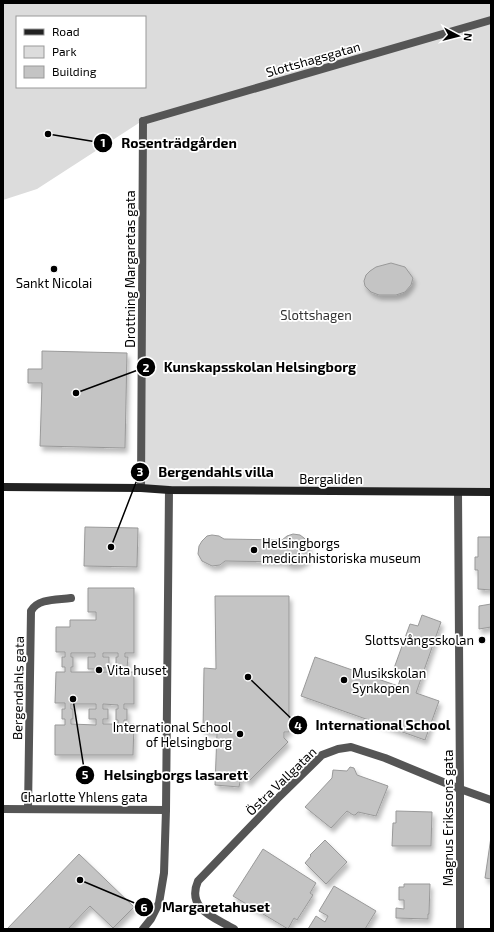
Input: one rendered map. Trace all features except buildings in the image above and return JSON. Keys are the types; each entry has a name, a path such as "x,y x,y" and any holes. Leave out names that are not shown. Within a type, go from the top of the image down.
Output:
{"street":[{"name":"Slottshagsgatan","path":"143,121 491,20"},
{"name":"Drottning Margaretas gata","path":"141,488 143,121"},
{"name":"Bergaliden","path":"3,487 141,488 169,490 491,492"},
{"path":"143,929 156,909 161,896 164,873 169,490"},
{"name":"Magnus Erikssons gata","path":"458,492 460,929"},
{"name":"Bergendahls gata","path":"28,809 31,611 34,606 41,602 71,598"},
{"name":"Östra Vallgatan","path":"234,929 198,906 194,895 198,881 277,799 322,755 338,749 352,747 385,758 491,800"},
{"name":"Charlotte Yhlens gata","path":"3,808 166,810"}],"green space":[{"name":"Slottshagen","path":"3,3 491,3 491,492 141,487 142,121 37,189 3,200"}],"place":[{"name":"Rosenträdgården","path":"48,134"},
{"name":"Sankt Nicolai","path":"54,269"},
{"name":"Kunskapsskolan Helsingborg","path":"76,393"},
{"name":"Bergendahls villa","path":"111,547"},
{"name":"Helsingborgs medicinhistoriska museum","path":"254,550"},
{"name":"Slottsvångsskolan","path":"482,640"},
{"name":"Vita huset","path":"99,670"},
{"name":"International School","path":"248,677"},
{"name":"Musikskolan Synkopen","path":"344,680"},
{"name":"Helsingborgs lasarett","path":"73,699"},
{"name":"International School of Helsingborg","path":"240,734"},
{"name":"Margaretahuset","path":"80,880"}]}
